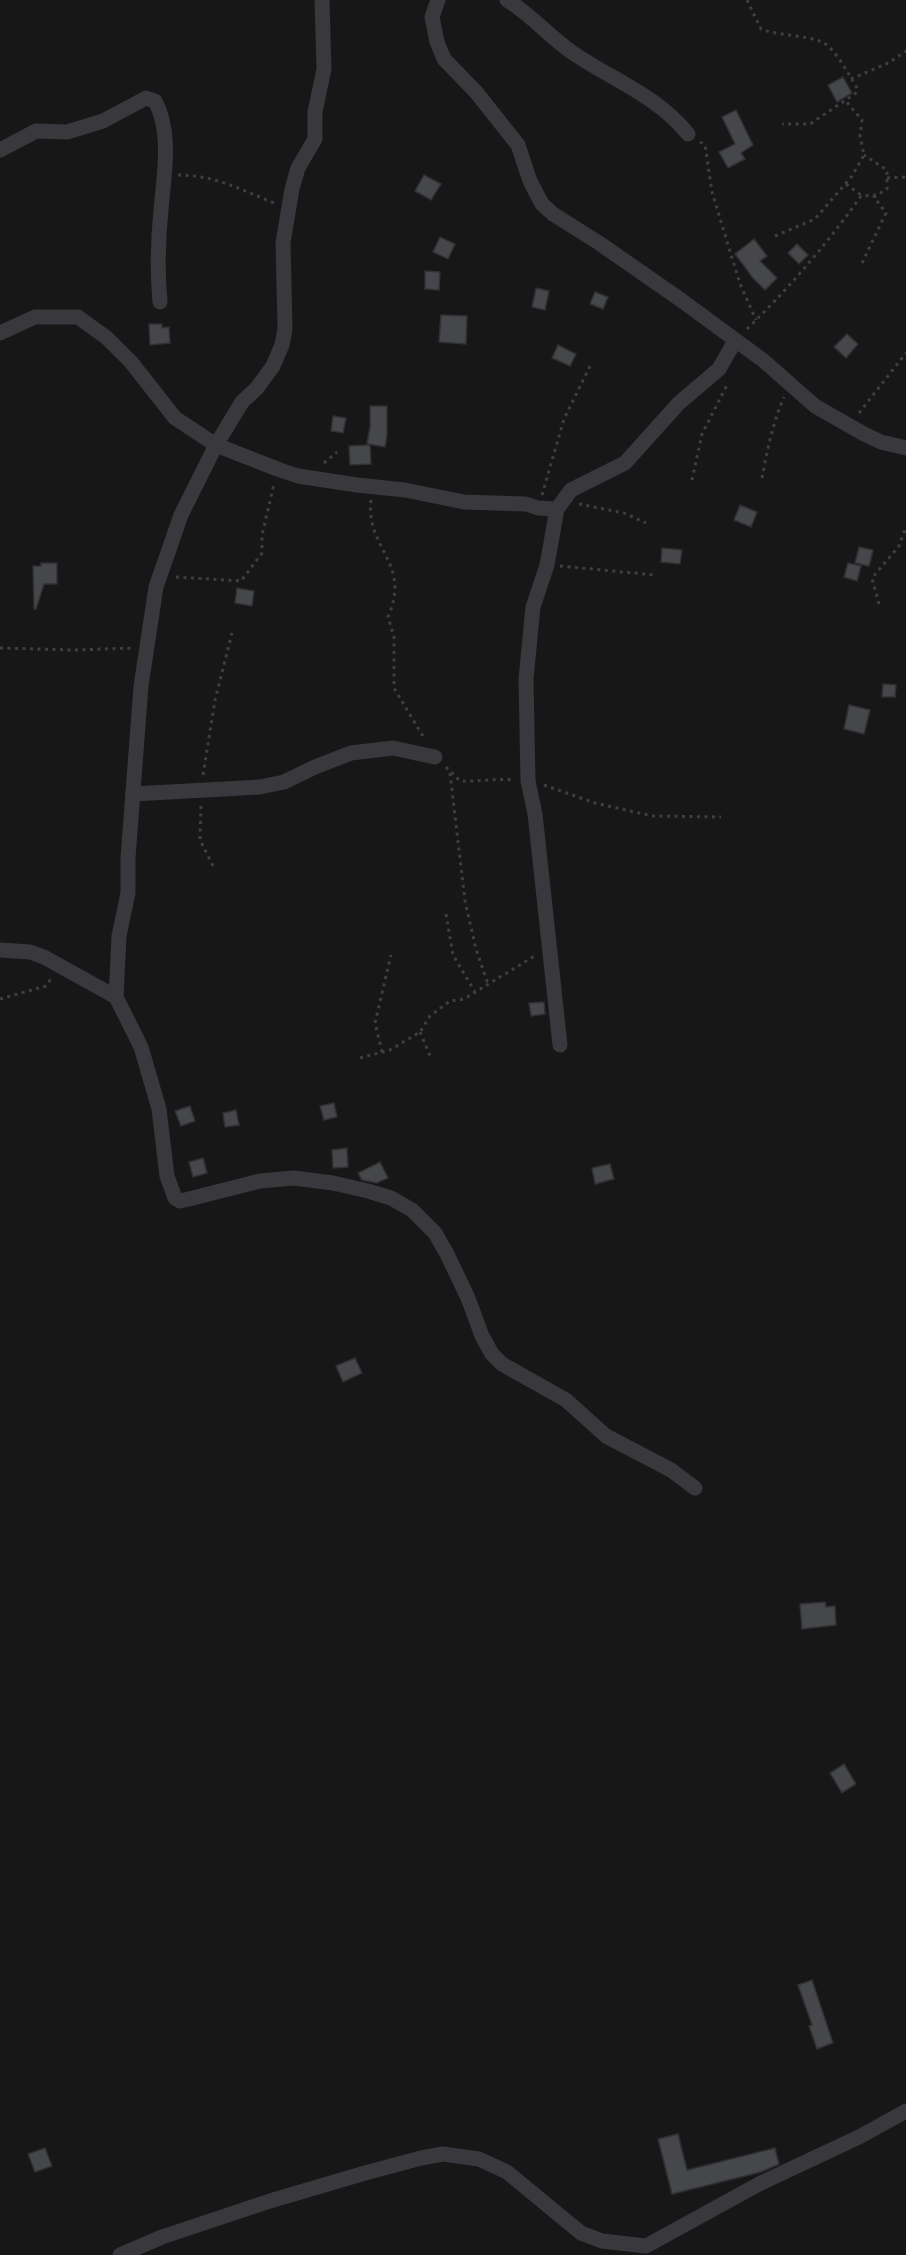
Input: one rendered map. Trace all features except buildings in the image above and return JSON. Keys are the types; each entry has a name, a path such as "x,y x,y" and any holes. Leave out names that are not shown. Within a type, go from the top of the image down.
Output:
{"street":[{"path":"322,0 324,69 315,112 315,139 298,168 283,243 285,329 282,345 273,366 257,388 242,402 216,445 181,514 160,575 141,686 128,894 119,936 116,997 141,1047 159,1109 167,1176 175,1198 180,1201 189,1200 260,1180 294,1178 333,1183 391,1198 412,1210 435,1233 468,1298 482,1336 492,1354 502,1364 566,1400 606,1436 671,1470 695,1488"},
{"path":"438,0 432,17 437,42 444,59 476,92 518,145 525,170 542,204 553,214 681,300 764,361 815,406 881,442 906,448"},
{"path":"507,0 522,9 575,54 661,106 674,116 688,134"},
{"path":"0,150 36,131 67,132 103,121 146,98 155,101 163,115 165,175 159,249 160,302"},
{"path":"0,333 35,317 78,317 107,338 131,362 175,418 216,445 298,476 357,485 373,485 464,502 526,504 538,508 556,508"},
{"path":"560,1045 535,814 528,781 526,679 533,607 547,565 556,508 571,490 625,463 679,404 719,369 735,341"},
{"path":"133,794 260,787 284,782 351,753 393,748 435,758"},
{"path":"0,950 30,952 59,965 116,997"},
{"path":"120,2255 162,2237 282,2197 443,2154 479,2159 507,2172 581,2233 602,2241 648,2250 759,2184 861,2136 906,2111"}],"path":[{"path":"747,0 761,29 824,42 838,57 857,88 856,93 810,124 782,124"},
{"path":"851,79 890,62 906,51"},
{"path":"845,100 862,120 860,136 864,154 887,170 887,189 877,195 861,196 846,184"},
{"path":"688,134 705,145 712,192 740,284 756,320"},
{"path":"776,236 815,219 846,184 864,154"},
{"path":"165,175 198,175 231,185 288,209"},
{"path":"887,178 906,177"},
{"path":"862,263 886,213 874,197 877,195"},
{"path":"735,341 777,300 833,235 861,196"},
{"path":"854,429 860,410 906,354"},
{"path":"538,508 564,419 591,366"},
{"path":"692,480 702,434 729,381"},
{"path":"762,478 779,409 790,385"},
{"path":"160,575 241,581 262,553 262,535 280,470"},
{"path":"373,485 370,509 375,535 393,568 396,583 395,601 388,617 394,637 394,688 435,758 460,781 476,782 500,778 528,781 556,788 595,803 652,816 720,817"},
{"path":"556,508 581,503 624,513 646,523"},
{"path":"879,604 872,578 899,546 906,527"},
{"path":"547,565 655,575"},
{"path":"213,866 200,840 201,790 215,700 232,633"},
{"path":"0,648 75,650 147,648"},
{"path":"450,771 465,901 476,949 488,984"},
{"path":"446,914 453,955 475,992"},
{"path":"360,1058 390,1050 420,1032 430,1016 450,1001 464,999 548,948"},
{"path":"382,1052 375,1023 391,955"},
{"path":"0,999 46,986 59,965"},
{"path":"420,1032 431,1058"}]}
